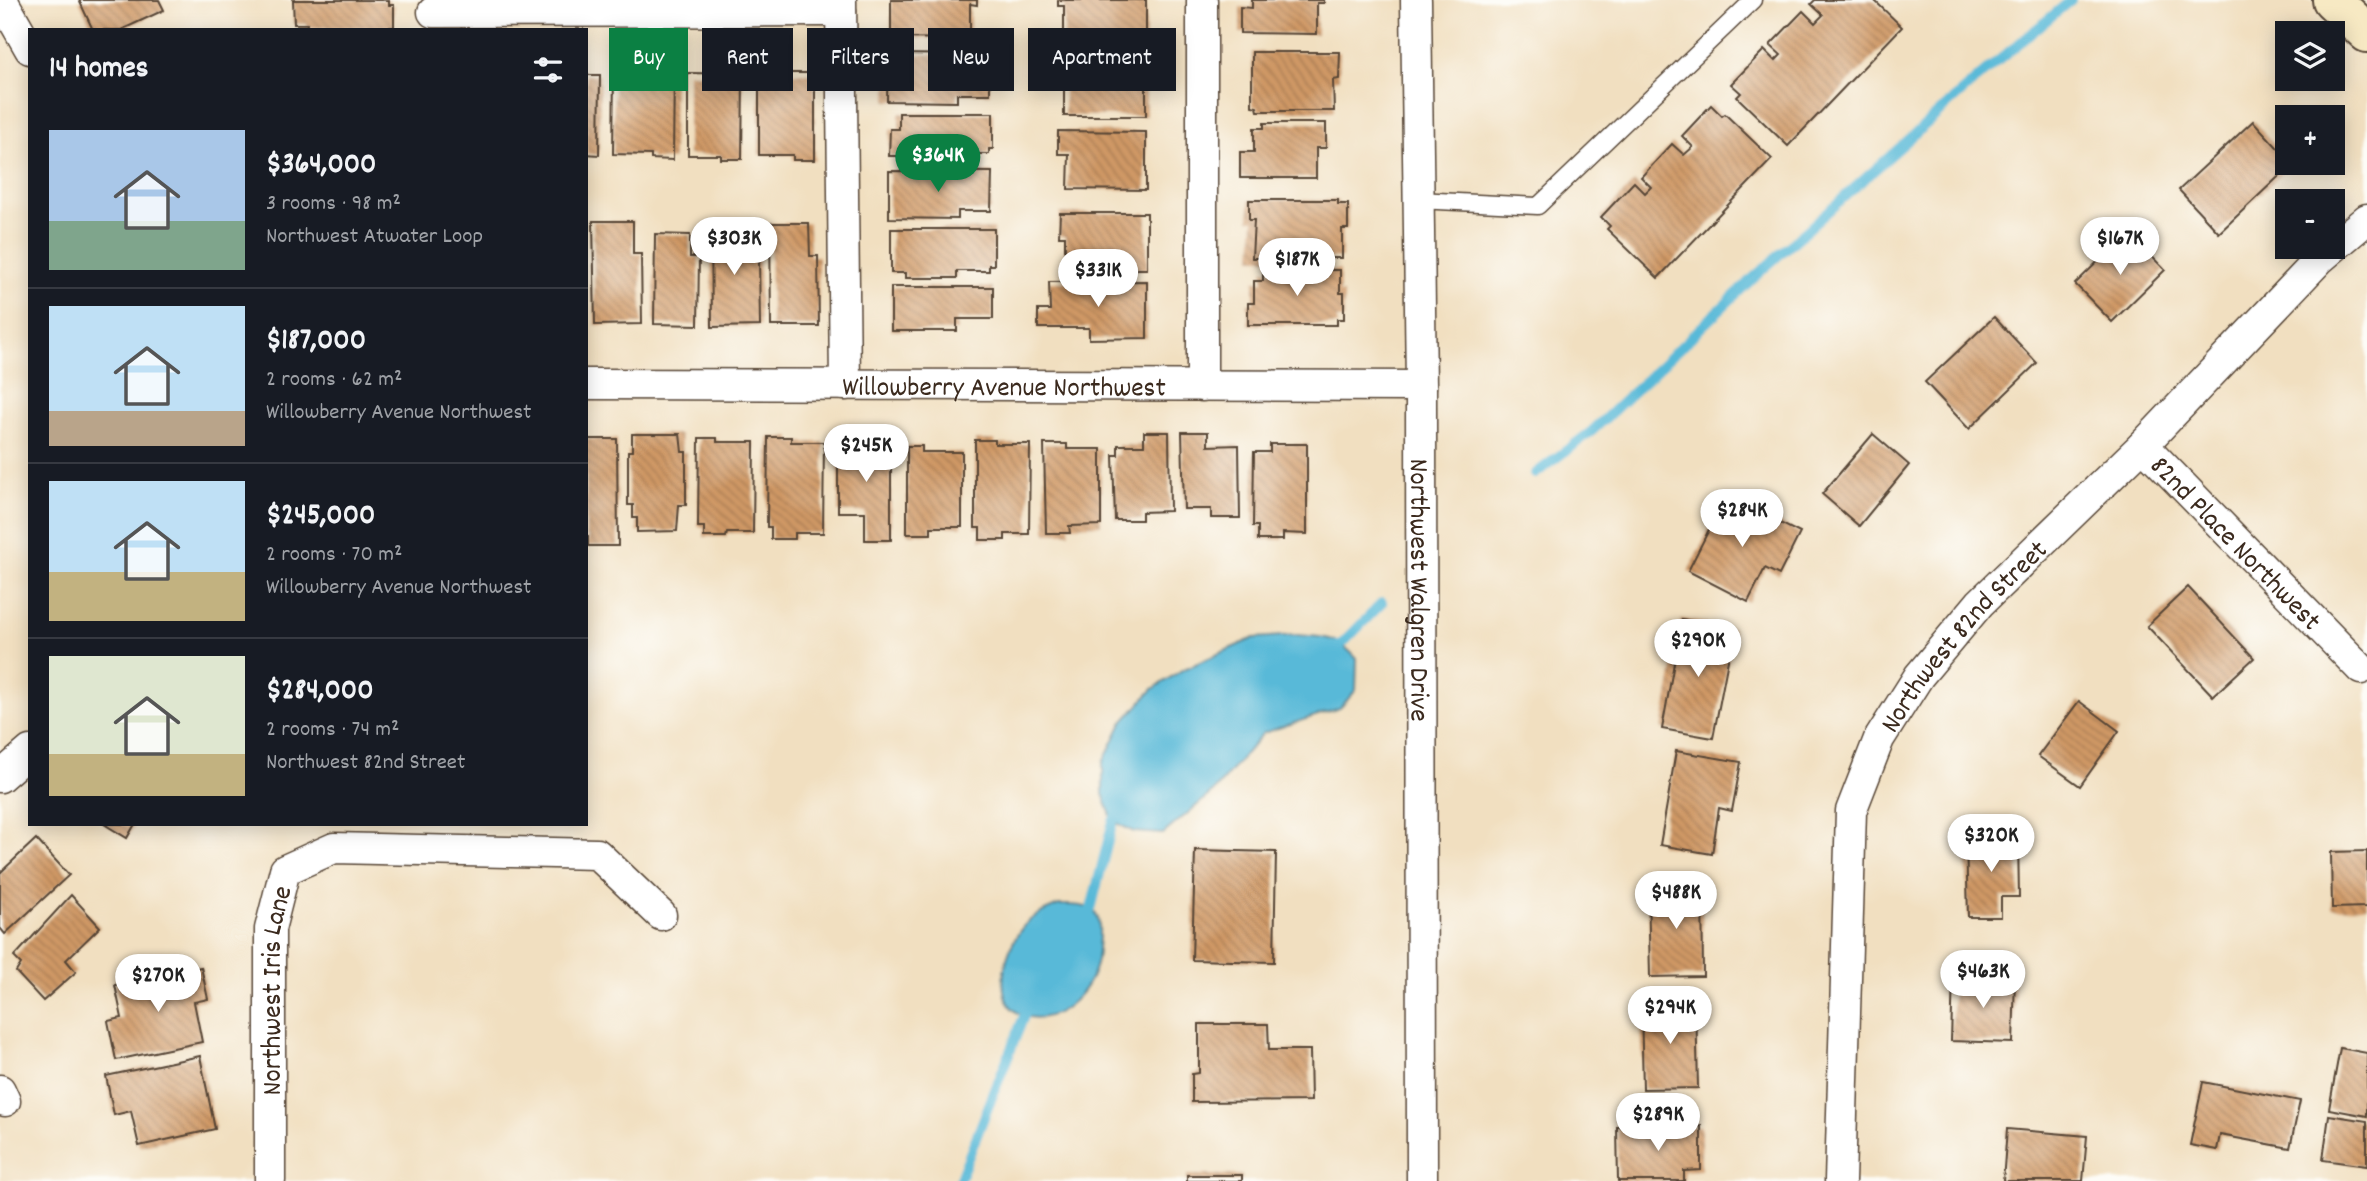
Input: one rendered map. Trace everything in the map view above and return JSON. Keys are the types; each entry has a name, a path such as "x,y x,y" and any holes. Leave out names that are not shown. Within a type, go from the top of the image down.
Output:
{"street":[{"path":"2,0 28,46"},
{"path":"1202,0 1202,386"},
{"name":"Northwest Walgren Drive","path":"1416,0 1421,386 1422,1181"},
{"path":"2332,0 2367,33"},
{"path":"433,14 841,6 845,385"},
{"name":"Northwest 82nd Street","path":"1840,1181 1851,811 1879,739 1919,676 1980,603 2143,445 2320,259 2367,219"},
{"name":"Willowberry Avenue Northwest","path":"588,384 1421,386"},
{"name":"82nd Place Northwest","path":"2143,445 2361,669"},
{"path":"0,777 28,753"},
{"name":"Northwest Iris Lane","path":"270,1181 270,929 285,870 334,848 597,854 661,915"}],"lane":[{"path":"1418,200 1538,206 1753,0"}],"water":[{"path":"1297,635 1331,639 1357,659 1356,690 1340,708 1263,733 1215,790 1163,834 1134,832 1113,821 1103,794 1103,762 1122,723 1153,689 1182,670 1254,638"},
{"path":"1059,905 1084,906 1094,912 1099,922 1097,960 1088,982 1073,1002 1053,1015 1029,1017 1016,1012 1008,1003 1004,991 1006,963 1023,927 1044,911"}],"building":[{"path":"79,0 159,0 164,10 125,28 92,28"},
{"path":"293,0 389,0 389,5 394,5 394,27 307,28 307,24 294,24"},
{"path":"891,0 977,0 977,5 970,4 970,28 928,28 928,38 914,38 914,28 891,28"},
{"path":"1058,0 1146,0 1146,28 1064,28 1064,6 1058,6"},
{"path":"1252,0 1324,0 1324,3 1317,3 1317,34 1240,33 1240,7 1252,8"},
{"path":"1815,0 1874,0 1902,27 1788,146 1737,97 1741,93 1731,84 1764,50 1775,61 1781,55 1770,45 1803,11 1815,23 1823,15 1811,4"},
{"path":"1252,52 1340,52 1339,79 1333,80 1334,111 1258,111 1257,107 1252,106"},
{"path":"914,54 928,54 928,91 990,91 990,94 957,94 957,102 887,101 887,91 914,91"},
{"path":"688,73 702,73 702,91 743,91 742,159 721,159 721,155 688,155"},
{"path":"793,73 807,73 807,91 815,91 815,160 793,160 793,155 759,155 759,91 793,91"},
{"path":"588,75 600,75 599,155 588,154"},
{"path":"614,91 674,91 673,160 651,159 651,155 613,154"},
{"path":"1064,91 1146,91 1146,116 1064,116"},
{"path":"1711,105 1722,116 1725,114 1772,159 1658,278 1607,229 1610,226 1601,217 1634,182 1645,193 1651,187 1641,177 1672,144 1684,155 1693,147 1682,136"},
{"path":"899,113 993,113 993,149 989,149 989,154 957,154 957,161 905,161 905,156 889,156 890,129 899,129"},
{"path":"2253,121 2275,145 2275,175 2280,175 2219,233 2179,190"},
{"path":"1264,123 1326,123 1326,148 1316,148 1316,178 1240,178 1240,152 1254,152 1254,128 1264,128"},
{"path":"1058,131 1146,132 1146,190 1068,189 1069,154 1058,154"},
{"path":"889,171 992,172 991,211 958,211 958,219 889,218"},
{"path":"1249,200 1338,200 1338,204 1348,204 1348,229 1342,229 1342,258 1252,258 1254,220 1249,220"},
{"path":"1060,213 1147,213 1147,269 1065,269 1065,236 1059,236"},
{"path":"593,221 633,221 633,254 641,254 642,324 595,325"},
{"path":"750,223 751,257 759,257 760,326 712,327 711,224"},
{"path":"770,223 809,223 810,256 818,256 819,326 771,326"},
{"path":"891,229 994,229 994,265 989,265 989,271 957,271 957,278 905,278 905,273 891,273"},
{"path":"2128,232 2165,270 2112,322 2075,284"},
{"path":"655,234 690,235 690,257 699,257 698,325 654,324"},
{"path":"1263,270 1340,270 1340,293 1344,293 1344,319 1337,319 1337,325 1248,325 1248,303 1254,303 1254,281 1263,281"},
{"path":"1147,281 1147,338 1089,339 1089,328 1038,328 1038,310 1050,310 1049,282"},
{"path":"891,287 993,287 993,319 957,319 957,331 891,331"},
{"path":"1994,317 2037,363 1969,429 1925,382"},
{"path":"1144,432 1169,432 1170,511 1142,512 1142,520 1115,520 1113,455 1118,455 1118,445 1144,445"},
{"path":"1182,432 1208,432 1208,446 1239,445 1240,518 1211,518 1211,509 1184,509"},
{"path":"838,433 859,433 859,446 891,446 891,540 865,540 865,512 838,512"},
{"path":"632,434 680,434 682,452 686,452 686,505 679,505 677,531 637,532 633,505 628,505 628,451 632,451"},
{"path":"1873,434 1909,465 1859,526 1822,494"},
{"path":"768,437 791,437 791,442 824,442 823,533 795,533 795,539 771,539 771,527 767,527"},
{"path":"699,438 717,438 717,442 754,442 753,533 727,533 726,537 704,537 704,527 698,527"},
{"path":"588,439 617,439 618,546 588,546"},
{"path":"975,440 995,440 995,444 1030,444 1029,534 1005,534 1005,540 980,540 980,528 975,528"},
{"path":"1044,444 1067,444 1067,449 1101,449 1101,525 1069,526 1070,533 1046,533"},
{"path":"1270,444 1307,444 1307,534 1283,533 1283,540 1258,540 1258,526 1253,526 1254,452 1270,452"},
{"path":"907,446 922,446 922,452 962,452 962,527 931,527 931,534 907,534"},
{"path":"1726,496 1800,533 1779,575 1765,568 1748,602 1688,571"},
{"path":"2188,587 2254,658 2213,696 2147,626"},
{"path":"1682,619 1734,629 1713,738 1662,729"},
{"path":"2079,701 2119,731 2080,786 2038,756"},
{"path":"1676,751 1741,762 1732,811 1719,808 1712,854 1660,845"},
{"path":"107,826 134,826 127,838"},
{"path":"2018,837 2019,897 2001,897 2001,917 1968,917 1966,838"},
{"path":"36,839 69,875 5,934 0,928 0,873"},
{"path":"1195,850 1276,852 1274,962 1192,960"},
{"path":"2367,851 2367,907 2332,908 2331,852"},
{"path":"1702,885 1703,976 1650,977 1648,886"},
{"path":"71,895 100,927 66,960 76,972 43,1001 16,972 21,964 14,957"},
{"path":"201,967 208,999 194,1002 202,1042 116,1060 108,1021 122,1018 115,985"},
{"path":"1953,976 2015,978 2013,1043 1951,1041"},
{"path":"1696,1004 1698,1088 1643,1089 1641,1005"},
{"path":"1199,1024 1268,1024 1269,1050 1310,1050 1311,1101 1192,1102 1192,1074 1199,1073"},
{"path":"2340,1048 2367,1053 2367,1116 2329,1109"},
{"path":"200,1056 215,1129 139,1146 131,1111 114,1115 106,1076"},
{"path":"2203,1082 2300,1101 2290,1148 2220,1135 2217,1150 2190,1145"},
{"path":"2329,1115 2367,1121 2367,1166 2323,1160"},
{"path":"1701,1126 1701,1170 1684,1171 1684,1181 1618,1181 1617,1127"},
{"path":"2007,1129 2087,1136 2083,1181 2003,1181"},
{"path":"1187,1175 1242,1175 1242,1181 1187,1181"}],"waterway":[{"path":"1535,474 1592,431 1751,280 1980,76 2071,0"},
{"path":"1331,649 1343,643 1382,603"},
{"path":"1083,920 1091,909 1113,821 1121,811"},
{"path":"959,1181 1024,1016 1031,1006"}]}
